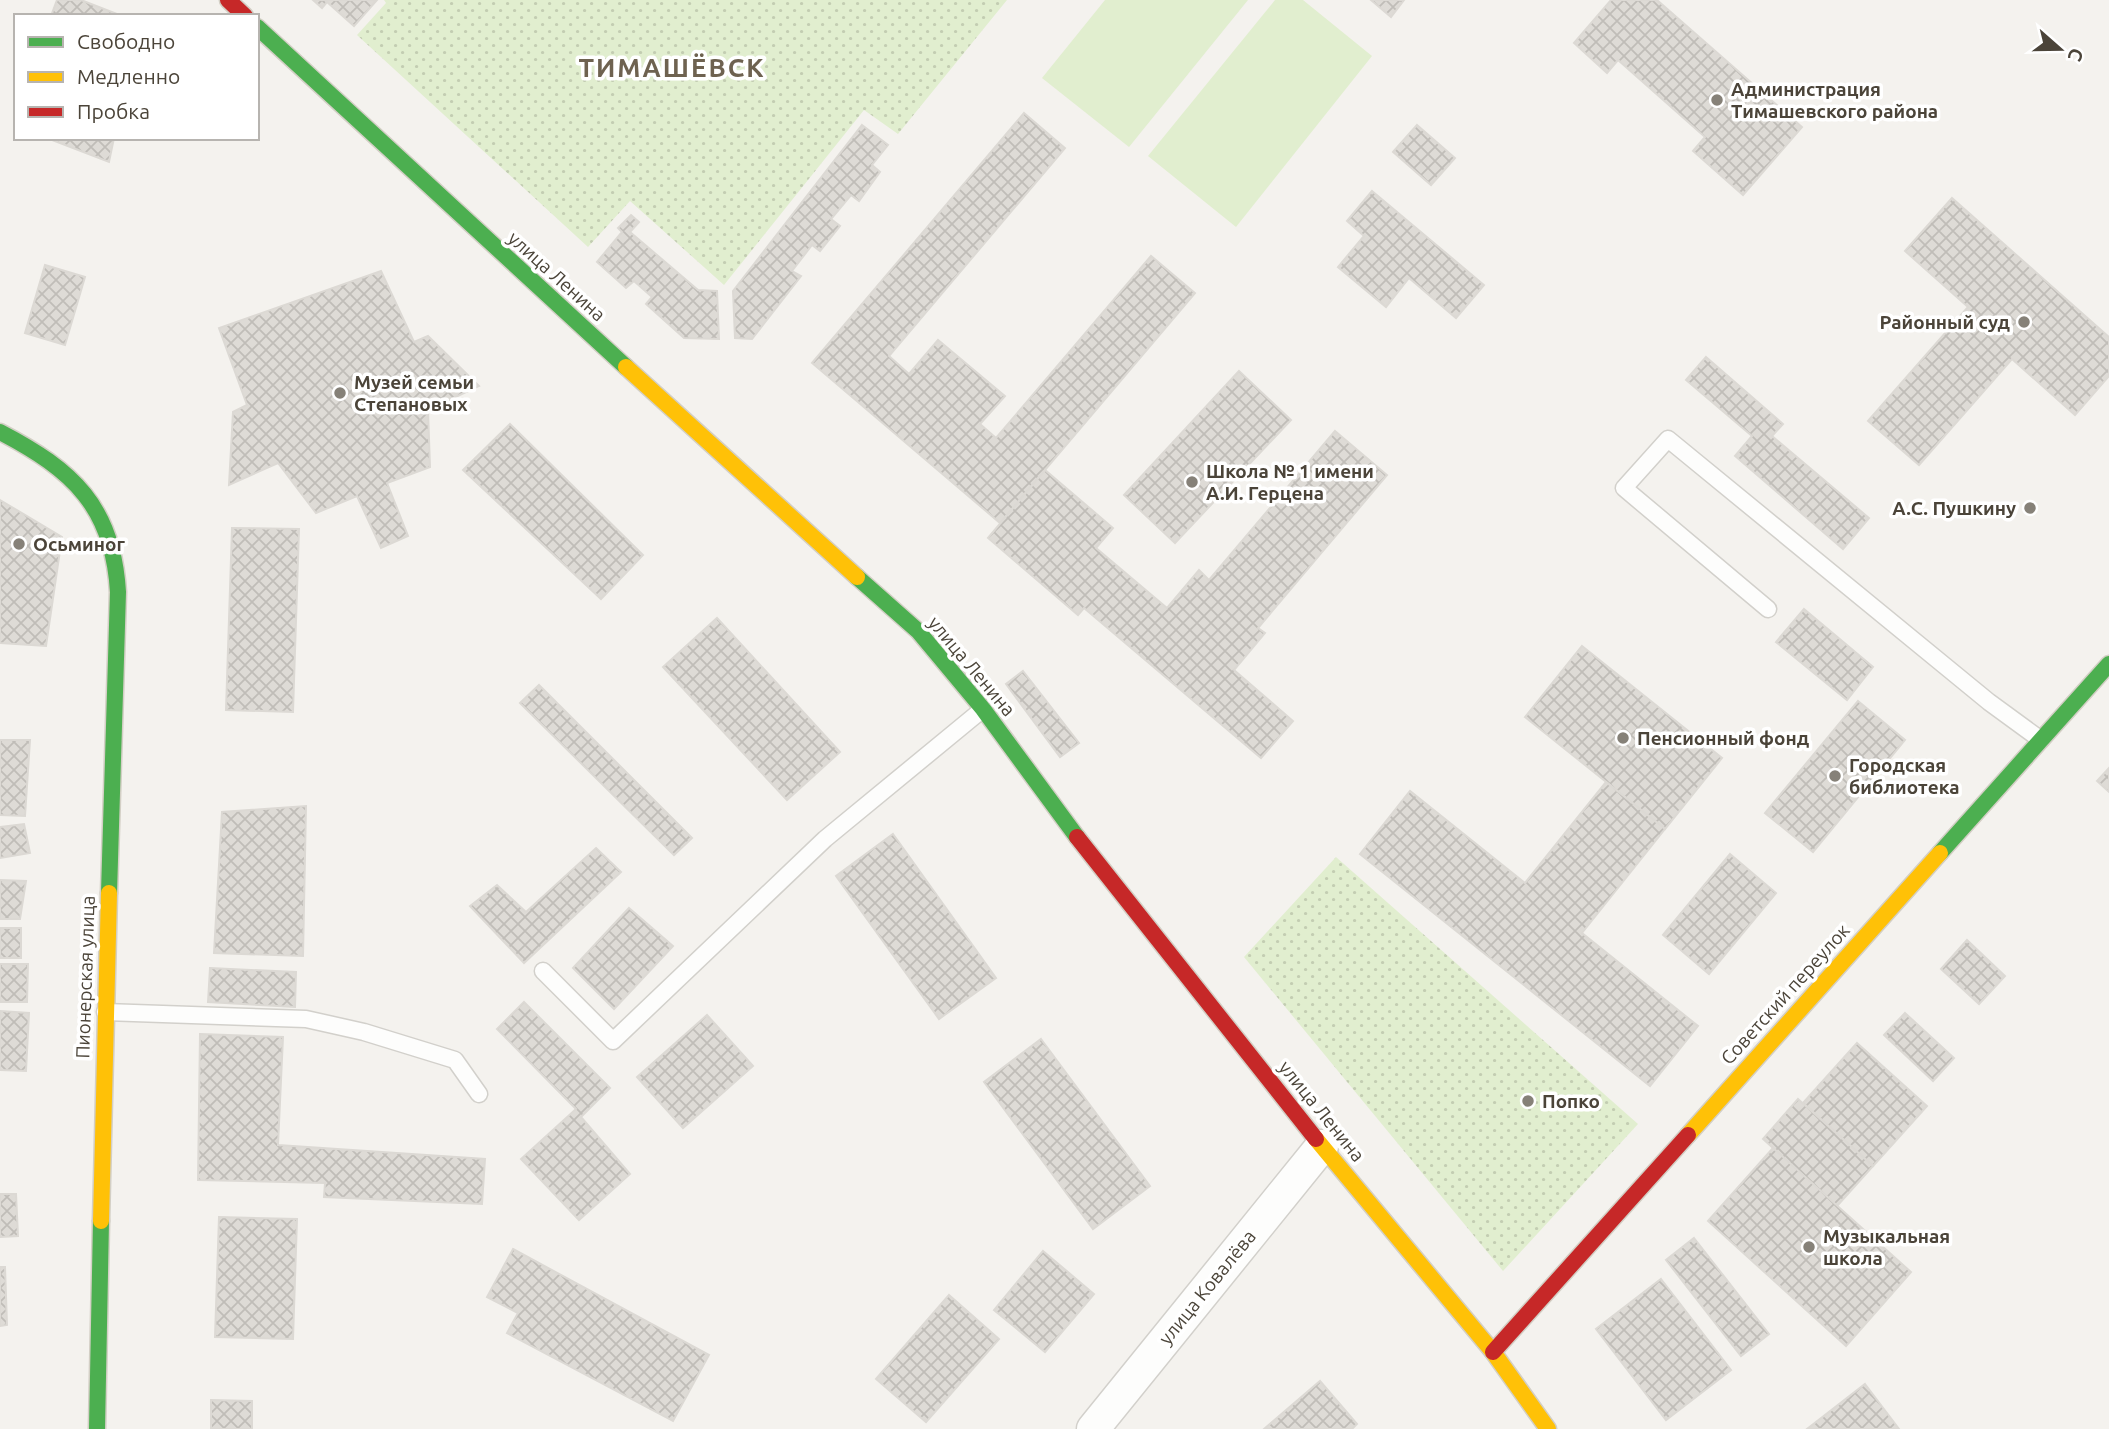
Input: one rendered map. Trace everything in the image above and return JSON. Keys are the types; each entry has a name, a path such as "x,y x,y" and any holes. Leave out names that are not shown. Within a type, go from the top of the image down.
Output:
{"main road":[{"path":"228,0 243,14"},
{"name":"улица Ленина","path":"259,29 707,442 918,631 983,709 1049,802 1322,1146 1493,1352 1548,1429"},
{"name":"Пионерская улица","path":"0,432 28,445 69,477 92,504 115,553 118,592 104,1012 97,1429"},
{"name":"Советский переулок","path":"1493,1352 2109,664"}],"street":[{"name":"улица Ковалёва","path":"1093,1429 1322,1146"}],"lane":[{"path":"1768,609 1625,488 1668,439 1989,702 2041,740"},
{"path":"543,971 613,1041 825,839 983,709"},
{"path":"104,1012 306,1018 364,1032 455,1060 479,1094"}],"green space":[{"path":"384,0 1007,0 898,134 864,110 724,285 630,201 588,247 357,35 386,3"},
{"path":"1105,0 1248,0 1129,147 1042,78"},
{"path":"1275,0 1303,0 1372,56 1236,227 1148,156"},
{"path":"1336,857 1638,1124 1503,1271 1244,957"}],"building":[{"path":"57,0 81,0 117,14 52,14"},
{"path":"313,0 377,0 354,26 327,2 322,8"},
{"path":"1371,0 1404,0 1391,17"},
{"name":"Администрация Тимашевского района","path":"1611,0 1657,0 1802,127 1743,195 1693,151 1705,137 1618,60 1607,73 1574,43"},
{"path":"1024,113 1065,148 889,356 909,374 938,340 1005,396 980,424 996,438 1151,256 1195,293 1000,523 812,363"},
{"path":"862,125 888,145 872,165 880,172 859,201 851,195 831,219 840,226 820,251 812,245 792,271 801,276 752,339 735,338 733,291"},
{"path":"1417,125 1455,158 1431,185 1393,152"},
{"path":"52,140 114,140 109,162"},
{"path":"1372,191 1484,285 1456,318 1409,278 1386,307 1338,267 1364,236 1347,221"},
{"name":"Районный суд","path":"1952,198 2109,337 2109,376 2075,415 2012,359 1919,465 1868,421 1968,307 1905,251"},
{"path":"631,215 639,222 630,232 698,290 717,291 719,339 684,338 646,304 652,297 634,281 626,288 597,262 622,232 618,228"},
{"path":"45,265 85,277 65,345 25,333"},
{"path":"381,271 414,342 428,336 479,386 428,410 430,467 387,483 408,536 381,548 357,496 316,513 278,463 229,485 233,412 247,405 219,328"},
{"path":"1706,357 1783,424 1772,436 1869,518 1843,549 1735,456 1752,436 1686,380"},
{"path":"1239,371 1291,420 1175,543 1124,495"},
{"path":"510,424 643,555 601,599 463,470"},
{"path":"1335,431 1387,475 1258,628 1265,633 1234,670 1293,721 1261,758 1084,608 1078,615 988,538 1045,470 1113,528 1096,548 1167,608 1199,570 1209,580"},
{"path":"0,500 62,537 46,646 0,643"},
{"path":"232,528 299,529 293,712 226,710"},
{"path":"1804,609 1873,667 1847,700 1776,642"},
{"path":"717,618 840,752 787,800 663,667"},
{"name":"Пенсионный фонд","path":"1582,646 1722,758 1665,829 1525,717"},
{"path":"1023,671 1079,743 1060,757 1006,684"},
{"path":"539,685 692,838 674,855 520,703"},
{"name":"Городская библиотека","path":"1858,701 1905,740 1813,852 1765,813"},
{"path":"0,740 30,740 25,816 0,815"},
{"path":"2109,768 2109,792 2097,781"},
{"path":"1606,782 1665,829 1582,933 1698,1026 1650,1086 1360,854 1410,791 1525,883"},
{"path":"306,806 303,956 214,953 222,812"},
{"path":"24,824 30,853 0,858 0,827"},
{"path":"893,834 996,978 939,1019 836,876"},
{"path":"596,848 621,872 524,963 470,906 497,885 526,912"},
{"path":"1730,854 1776,893 1709,974 1663,935"},
{"path":"0,880 26,881 20,919 0,919"},
{"path":"629,908 673,946 614,1009 573,968"},
{"path":"0,928 21,928 21,958 0,958"},
{"path":"1967,940 2005,976 1979,1004 1941,969"},
{"path":"0,964 28,964 27,1002 0,1002"},
{"path":"210,968 296,972 295,1007 208,1002"},
{"path":"524,1002 610,1088 581,1117 630,1174 579,1220 521,1159 576,1109 497,1029"},
{"path":"0,1011 29,1013 26,1071 0,1070"},
{"path":"1905,1013 1954,1058 1933,1081 1884,1035"},
{"path":"707,1015 753,1066 683,1128 637,1077"},
{"path":"200,1034 283,1037 278,1145 485,1159 482,1204 324,1197 325,1183 198,1180"},
{"path":"1041,1039 1150,1186 1093,1229 984,1082"},
{"path":"1857,1043 1927,1106 1873,1166 1803,1103"},
{"path":"1798,1099 1873,1166 1837,1206 1763,1139"},
{"name":"Музыкальная школа","path":"1773,1148 1911,1272 1846,1346 1708,1221"},
{"path":"0,1194 16,1194 18,1236 0,1237"},
{"path":"219,1217 297,1219 293,1339 215,1337"},
{"path":"1694,1238 1769,1334 1741,1356 1666,1260"},
{"path":"513,1249 709,1355 673,1421 507,1333 518,1313 487,1297"},
{"path":"1043,1251 1094,1294 1045,1352 994,1310"},
{"path":"0,1267 5,1267 7,1325 0,1326"},
{"path":"1661,1279 1731,1370 1666,1420 1596,1329"},
{"path":"949,1295 999,1339 926,1422 876,1379"},
{"path":"1320,1381 1357,1424 1352,1429 1264,1429"},
{"path":"1865,1384 1899,1429 1807,1429"},
{"path":"211,1400 252,1401 252,1429 211,1429"}],"traffic: fast":[{"path":"259,29 626,367"},
{"path":"0,432 49,461 68,477 85,494 108,536 118,592 109,893"},
{"path":"857,577 918,631 983,709 1077,837"},
{"path":"1940,853 2109,664"},
{"path":"97,1429 101,1221"}],"traffic: slow":[{"path":"626,367 857,577"},
{"path":"1688,1135 1940,853"},
{"path":"101,1221 109,893"},
{"path":"1316,1139 1493,1352 1548,1429"}],"traffic: jam":[{"path":"228,0 243,14"},
{"path":"1077,837 1316,1139"},
{"path":"1493,1352 1688,1135"}],"place":[{"name":"Администрация Тимашевского района","path":"1717,100"},
{"name":"Районный суд","path":"2024,322"},
{"name":"Музей семьи Степановых","path":"340,393"},
{"name":"Школа № 1 имени А.И. Герцена","path":"1192,482"},
{"name":"А.С. Пушкину","path":"2030,508"},
{"name":"Осьминог","path":"19,544"},
{"name":"Пенсионный фонд","path":"1623,738"},
{"name":"Городская библиотека","path":"1835,776"},
{"name":"Попко","path":"1528,1101"},
{"name":"Музыкальная школа","path":"1809,1247"}],"district":[{"name":"ТИМАШЁВСК","path":"672,68"}]}
